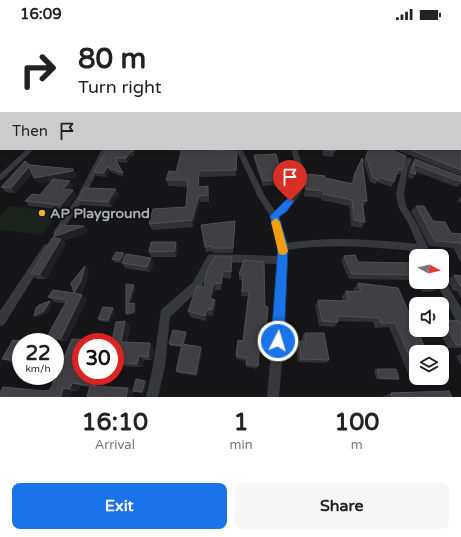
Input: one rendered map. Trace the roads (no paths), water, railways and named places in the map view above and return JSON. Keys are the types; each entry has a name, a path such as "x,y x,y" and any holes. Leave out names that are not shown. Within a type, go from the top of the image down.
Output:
{"street":[{"path":"0,178 29,150"},
{"path":"0,321 80,198 105,150"},
{"path":"239,150 262,197 274,216 283,247 279,327 273,397"},
{"path":"274,216 284,209 296,193 300,184 302,174 294,150"},
{"path":"409,159 405,168 400,194 402,206 413,224 424,249"},
{"path":"283,247 303,243 332,241 362,242 409,249"},
{"path":"152,397 159,366 165,314 197,285 211,258 282,260"},
{"path":"444,289 461,319"}],"place":[{"name":"AP Playground","path":"42,213"}]}
